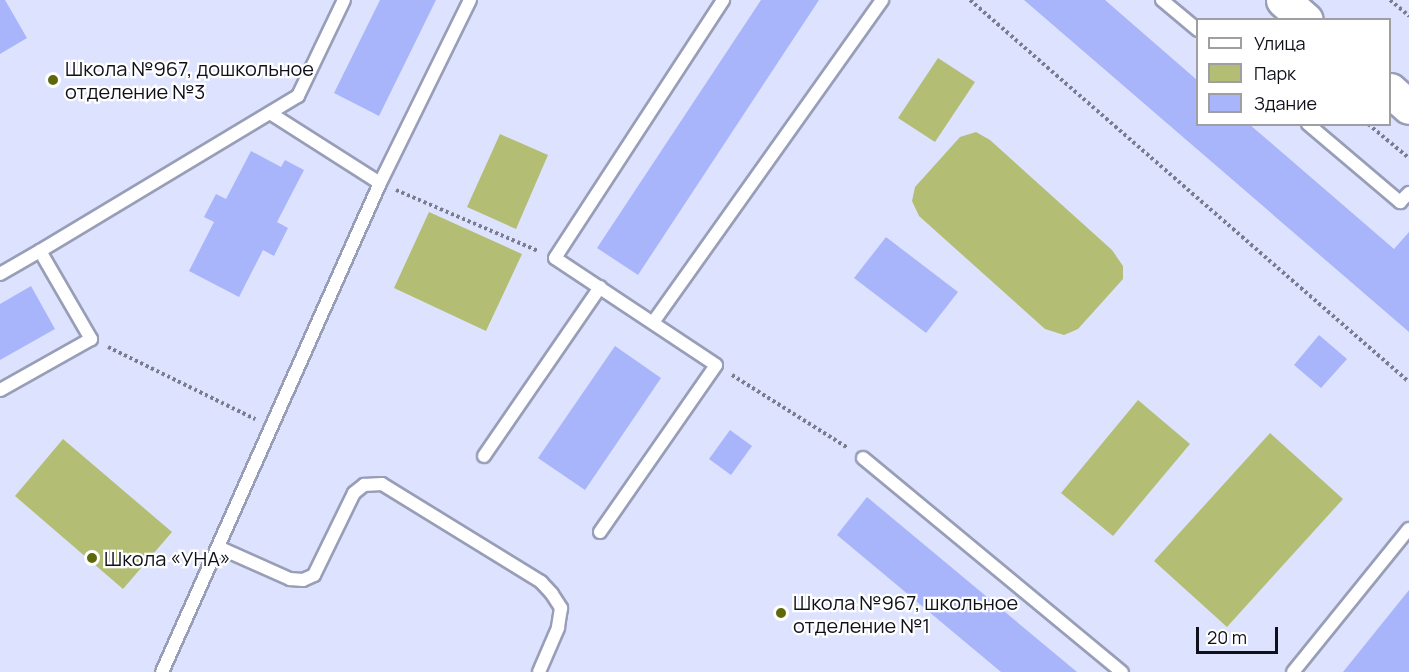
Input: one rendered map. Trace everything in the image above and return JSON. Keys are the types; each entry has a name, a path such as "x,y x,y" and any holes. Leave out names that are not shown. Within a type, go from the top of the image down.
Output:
{"street":[{"path":"1391,92 1409,107"}],"lane":[{"path":"0,274 298,96 344,0"},
{"path":"162,672 380,183 470,0"},
{"path":"600,532 716,365 654,321 555,258 723,0"},
{"path":"654,321 882,0"},
{"path":"1162,0 1196,29"},
{"path":"270,112 380,183"},
{"path":"1310,126 1400,202 1409,193"},
{"path":"0,390 91,339 40,251"},
{"path":"484,456 600,287"},
{"path":"863,458 1122,672"},
{"path":"218,547 290,579 303,580 314,575 354,493 364,485 382,484 541,582 552,594 561,608 558,628 539,672"},
{"path":"1293,672 1409,529"}],"path":[{"path":"970,0 1409,381"},
{"path":"1390,0 1409,16"},
{"path":"1370,126 1409,158"},
{"path":"380,183 555,258"},
{"path":"91,339 271,427"},
{"path":"716,365 863,458"}],"green space":[{"path":"938,58 975,82 935,142 898,118"},
{"path":"976,132 990,140 1112,250 1123,266 1123,279 1078,329 1064,335 1045,329 919,216 912,201 915,187 960,137"},
{"path":"500,134 548,155 516,229 467,207"},
{"path":"429,212 522,254 486,331 394,288"},
{"path":"1138,400 1190,444 1113,536 1061,493"},
{"path":"1270,433 1343,499 1227,627 1154,561"},
{"path":"63,439 172,532 123,589 15,496"}],"building":[{"path":"0,0 5,0 27,38 0,54"},
{"path":"380,0 436,0 379,116 334,93"},
{"path":"761,0 819,0 638,275 597,248"},
{"path":"1024,0 1105,0 1196,79 1196,126 1251,126 1394,249 1409,232 1409,332"},
{"path":"251,151 281,167 285,160 304,170 277,222 288,228 274,256 263,250 239,297 189,271 214,222 204,217 216,194 226,199"},
{"path":"886,237 958,292 926,333 854,278"},
{"path":"31,286 55,329 0,360 0,304"},
{"path":"1319,335 1347,359 1321,388 1294,365"},
{"path":"615,346 661,378 585,490 538,458"},
{"path":"730,430 752,446 731,475 709,459"},
{"path":"867,497 1077,672 1001,672 837,535"},
{"path":"1409,590 1409,672 1343,672"}],"place":[{"name":"Школа №967, дошкольное отделение №3","path":"53,80"},
{"name":"Школа «УНА»","path":"92,558"},
{"name":"Школа №967, школьное отделение №1","path":"781,613"}]}
